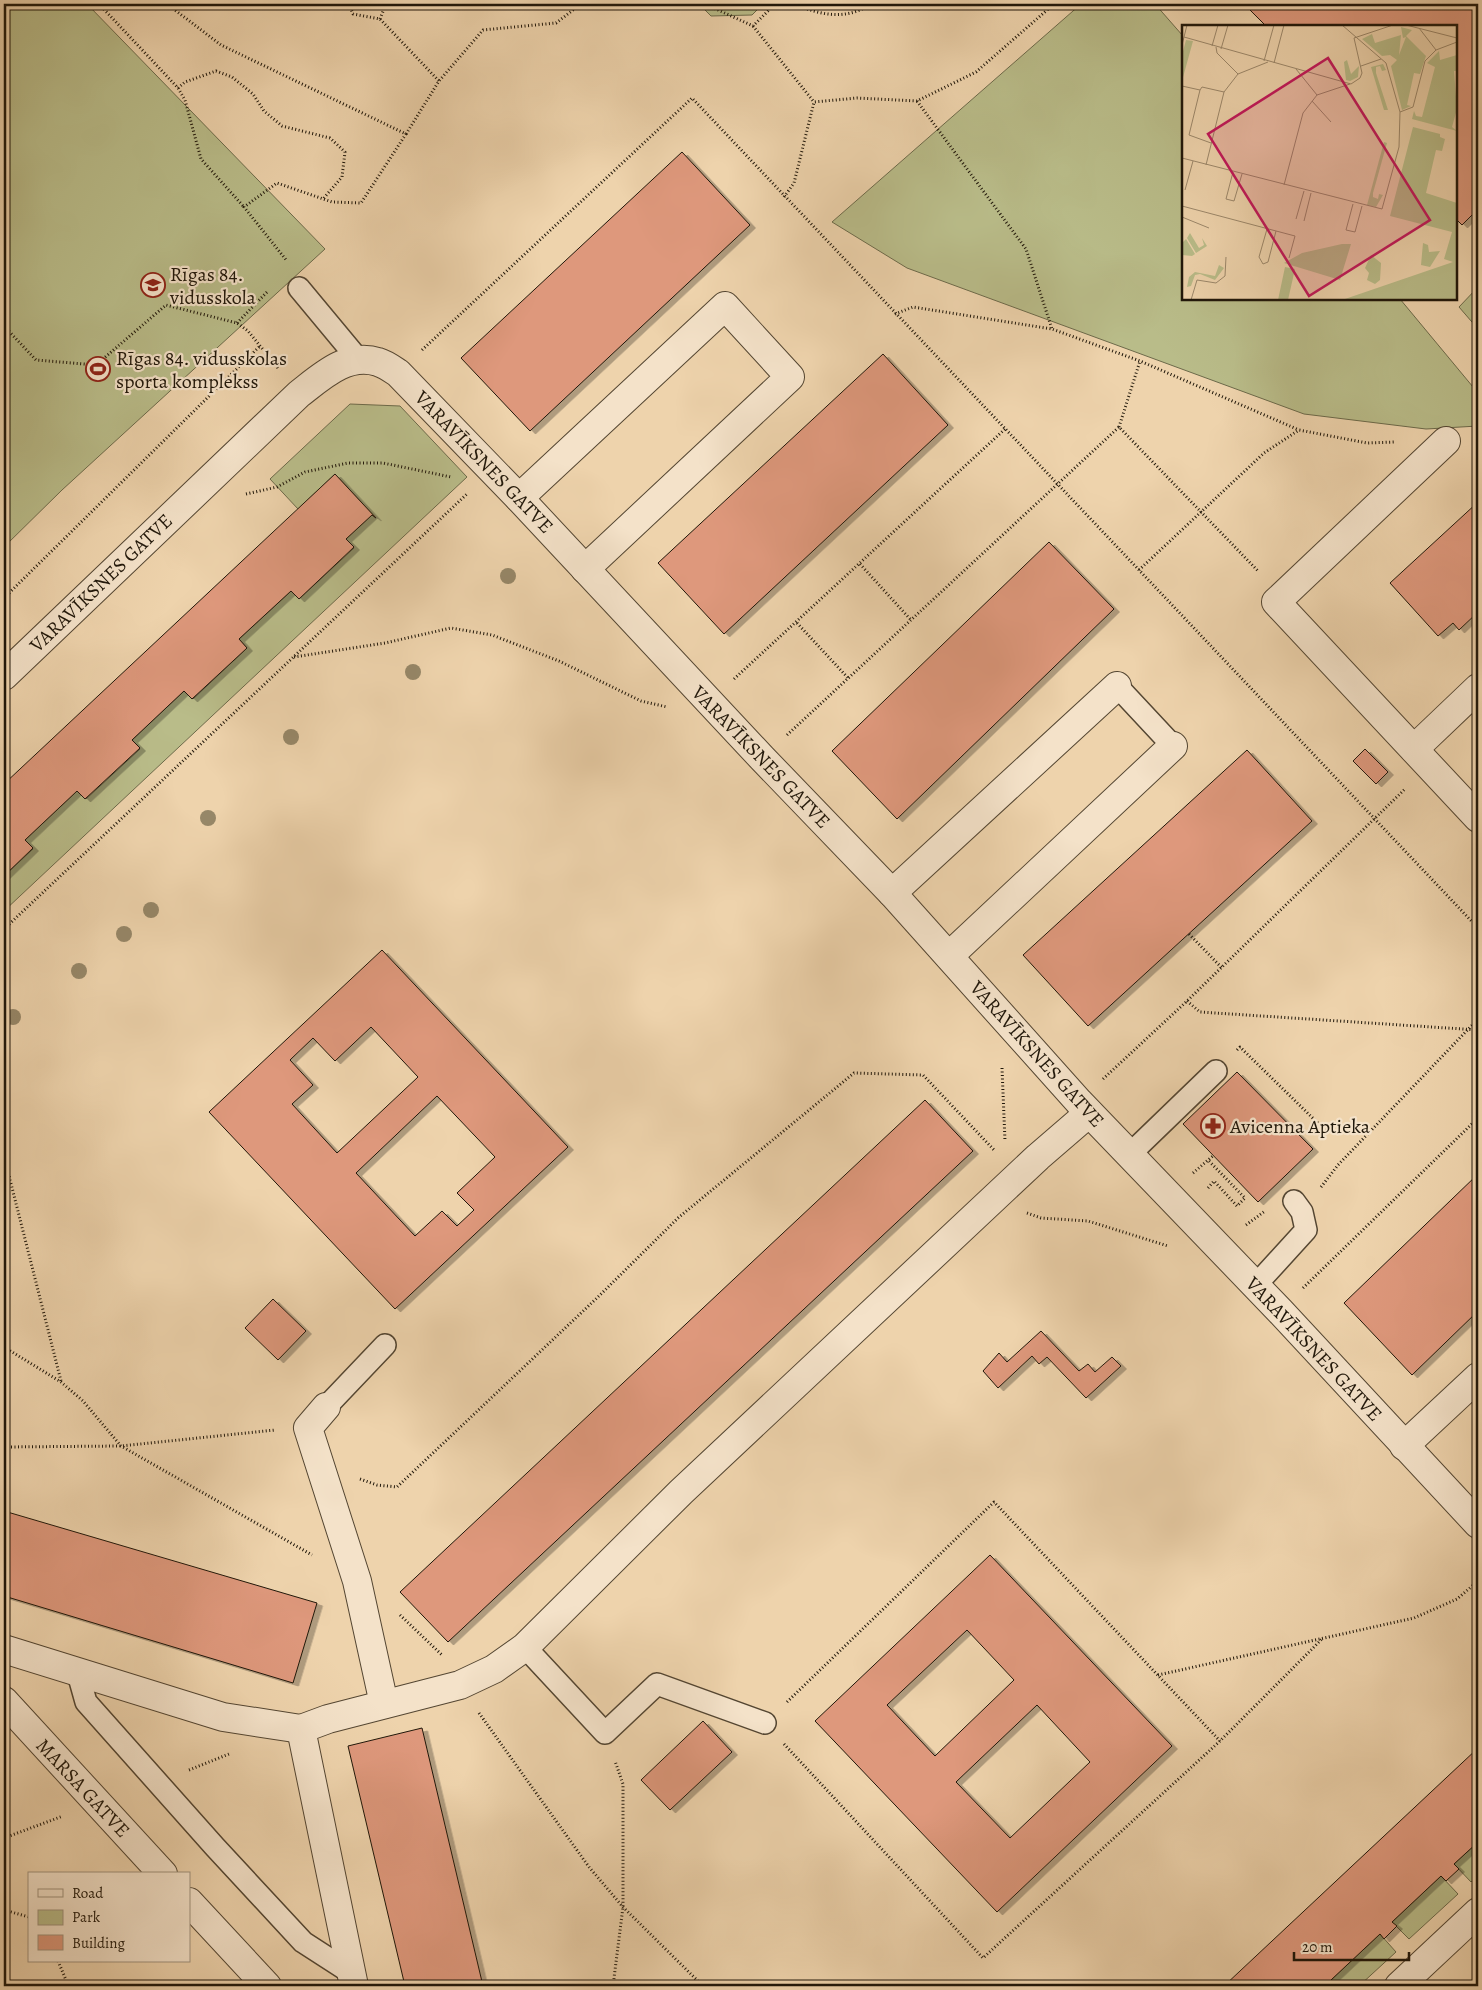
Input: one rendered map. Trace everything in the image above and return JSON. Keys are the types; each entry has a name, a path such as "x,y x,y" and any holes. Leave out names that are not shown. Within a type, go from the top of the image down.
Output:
{"street":[{"path":"519,498 725,306 790,377 584,569"},
{"name":"VARAVĪKSNES GATVE","path":"4,676 299,394 330,370 358,359 378,362 398,373 485,476 519,498 708,702 892,893 1129,1155 1280,1311 1404,1446 1474,1512"},
{"path":"1446,441 1276,602 1478,818"},
{"path":"892,893 1117,686"},
{"path":"1414,749 1478,688"},
{"path":"948,956 1173,746"},
{"path":"4,1649 77,1670 223,1717 301,1729 328,1719 460,1685 494,1669 526,1647 681,1492 990,1202 1084,1107"},
{"path":"1404,1446 1478,1377"},
{"path":"326,1407 308,1428 356,1581 384,1704"},
{"name":"MARSA GATVE","path":"4,1701 161,1872"},
{"path":"301,1729 352,1980"},
{"path":"190,1903 267,1986"},
{"path":"1399,1986 1478,1912"}],"lane":[{"path":"298,288 358,359"},
{"path":"1117,686 1173,746"},
{"path":"1129,1155 1216,1071"},
{"path":"1255,1286 1306,1230 1298,1206"},
{"path":"326,1407 385,1345"},
{"path":"526,1647 605,1733 657,1684 765,1724"},
{"path":"77,1670 86,1702 215,1848 303,1942 352,1980"}],"path":[{"path":"99,4 178,88 185,100 201,159 244,207 292,267"},
{"path":"167,4 221,45 406,134"},
{"path":"349,4 354,14 380,18 439,81"},
{"path":"380,18 386,4"},
{"path":"244,207 277,184 332,202 361,203 439,81 483,30 556,23 581,4"},
{"path":"705,4 753,26 814,102"},
{"path":"753,26 775,4"},
{"path":"794,4 838,16 861,10 871,4"},
{"path":"814,102 857,98 917,101 976,72 1054,4"},
{"path":"178,88 185,82 216,71 232,77 253,94 264,112 282,126 330,138 345,152 342,177 323,199"},
{"path":"398,373 692,98 1478,928"},
{"path":"917,101 1026,249 1052,329"},
{"path":"784,197 794,183 814,102"},
{"path":"237,323 271,288"},
{"path":"4,326 36,360 96,365 166,305 237,323 248,331 299,394"},
{"path":"895,314 913,307 1052,329 1140,361 1299,430 1367,443 1446,441"},
{"path":"4,598 260,346"},
{"path":"762,758 1119,427 1140,361"},
{"path":"1119,427 1264,577 1276,602"},
{"path":"294,656 385,643 450,628 492,635 559,661 640,701 677,709 708,702 797,623 1005,429"},
{"path":"1139,570 1264,453 1299,430"},
{"path":"246,494 277,487 305,472 348,463 383,462 485,476"},
{"path":"4,929 485,476"},
{"path":"860,564 911,620"},
{"path":"797,623 849,679"},
{"path":"1084,1107 1187,1001 1412,782 1414,749"},
{"path":"1189,934 1222,968"},
{"path":"1187,1001 1200,1012 1478,1030"},
{"path":"1005,1019 997,1044 1002,1066 1005,1143"},
{"path":"1241,1219 1247,1226 1262,1212 1298,1206 1478,1019"},
{"path":"1216,1071 1240,1047 1326,1131"},
{"path":"354,1476 377,1486 397,1487 599,1296 678,1218 854,1073 923,1075 999,1155"},
{"path":"1280,1311 1478,1118"},
{"path":"1196,1171 1214,1155"},
{"path":"4,1156 61,1382"},
{"path":"1205,1190 1214,1181 1237,1206 1245,1198 1208,1160"},
{"path":"1210,1186 1216,1193"},
{"path":"990,1202 1041,1218 1088,1220 1172,1247"},
{"path":"4,1347 61,1382 83,1401 122,1446 356,1581 387,1602 445,1658 460,1685 589,1867 623,1907 703,1986"},
{"path":"4,1447 122,1446 265,1430 308,1428"},
{"path":"1220,1741 994,1502 765,1724 983,1958 1220,1741 1324,1638"},
{"path":"1158,1675 1414,1618 1457,1599 1478,1582"},
{"path":"605,1733 623,1784 623,1907 613,1986"},
{"path":"4,1910 28,1918"},
{"path":"58,1962 66,1980 64,1986"}],"green space":[{"name":"Rīgas 84. vidusskolas sporta komplekss","path":"4,4 87,4 325,249 62,490 4,547"},
{"path":"699,4 763,4 752,15 711,16"},
{"path":"1081,4 1155,4 1182,35 1182,300 1401,300 1478,393 1478,426 1426,429 1304,414 907,268 832,222"},
{"path":"1478,287 1478,329 1459,307"},
{"path":"350,404 400,406 467,477 4,911 4,876 33,849 25,840 77,791 86,799 140,749 132,740 184,691 193,699 247,648 239,639 291,591 299,599 354,548 346,539 372,515 376,518 335,474 298,509 270,479"},
{"path":"1478,1842 1478,1875 1471,1882 1454,1864"},
{"path":"1441,1876 1458,1894 1409,1939 1392,1922"},
{"path":"1380,1934 1396,1952 1359,1986 1337,1986 1331,1980"}],"building":[{"path":"1244,4 1478,4 1478,209 1462,225 1457,220 1457,25 1265,25"},
{"path":"682,152 750,225 530,431 461,358"},
{"path":"883,354 948,425 724,634 658,563"},
{"path":"335,474 376,518 372,515 346,539 354,547 299,599 291,591 239,639 247,648 192,699 184,691 132,740 140,748 85,799 77,791 25,840 33,848 4,876 4,784"},
{"path":"1478,502 1478,612 1459,630 1453,623 1438,636 1390,583"},
{"path":"1049,542 1114,609 897,819 832,751"},
{"path":"1365,749 1388,772 1376,784 1353,761"},
{"path":"1247,750 1312,821 1088,1026 1023,955"},
{"path":"382,950 568,1147 395,1309 209,1112","holes":["371,1027 418,1077 337,1153 292,1104 313,1085 290,1060 313,1038 335,1061","437,1096 495,1157 457,1193 474,1210 457,1226 442,1211 415,1236 356,1173"]},
{"path":"1237,1072 1313,1149 1258,1202 1183,1124"},
{"path":"925,1100 973,1151 448,1642 400,1592"},
{"path":"1478,1174 1478,1311 1412,1375 1344,1303"},
{"path":"273,1299 306,1331 278,1360 245,1328"},
{"path":"1041,1331 1079,1371 1088,1364 1095,1372 1112,1357 1121,1366 1086,1398 1047,1357 1039,1364 1032,1356 998,1388 983,1371 999,1353 1007,1362"},
{"path":"4,1511 317,1603 293,1683 4,1596"},
{"path":"990,1555 1172,1746 997,1912 815,1721","holes":["967,1630 1014,1680 935,1756 887,1705","1037,1705 1090,1762 1010,1838 956,1782"]},
{"path":"703,1721 732,1752 670,1810 641,1780"},
{"path":"422,1728 483,1986 405,1986 348,1746"},
{"path":"1478,1748 1478,1842 1454,1864 1459,1869 1446,1881 1441,1876 1392,1922 1397,1926 1384,1939 1380,1934 1331,1980 1335,1984 1333,1986 1224,1986"}],"place":[{"name":"Rīgas 84. vidusskola","path":"153,285"},
{"name":"Rīgas 84. vidusskolas sporta komplekss","path":"98,369"},
{"name":"Avicenna Aptieka","path":"1213,1126"}]}
